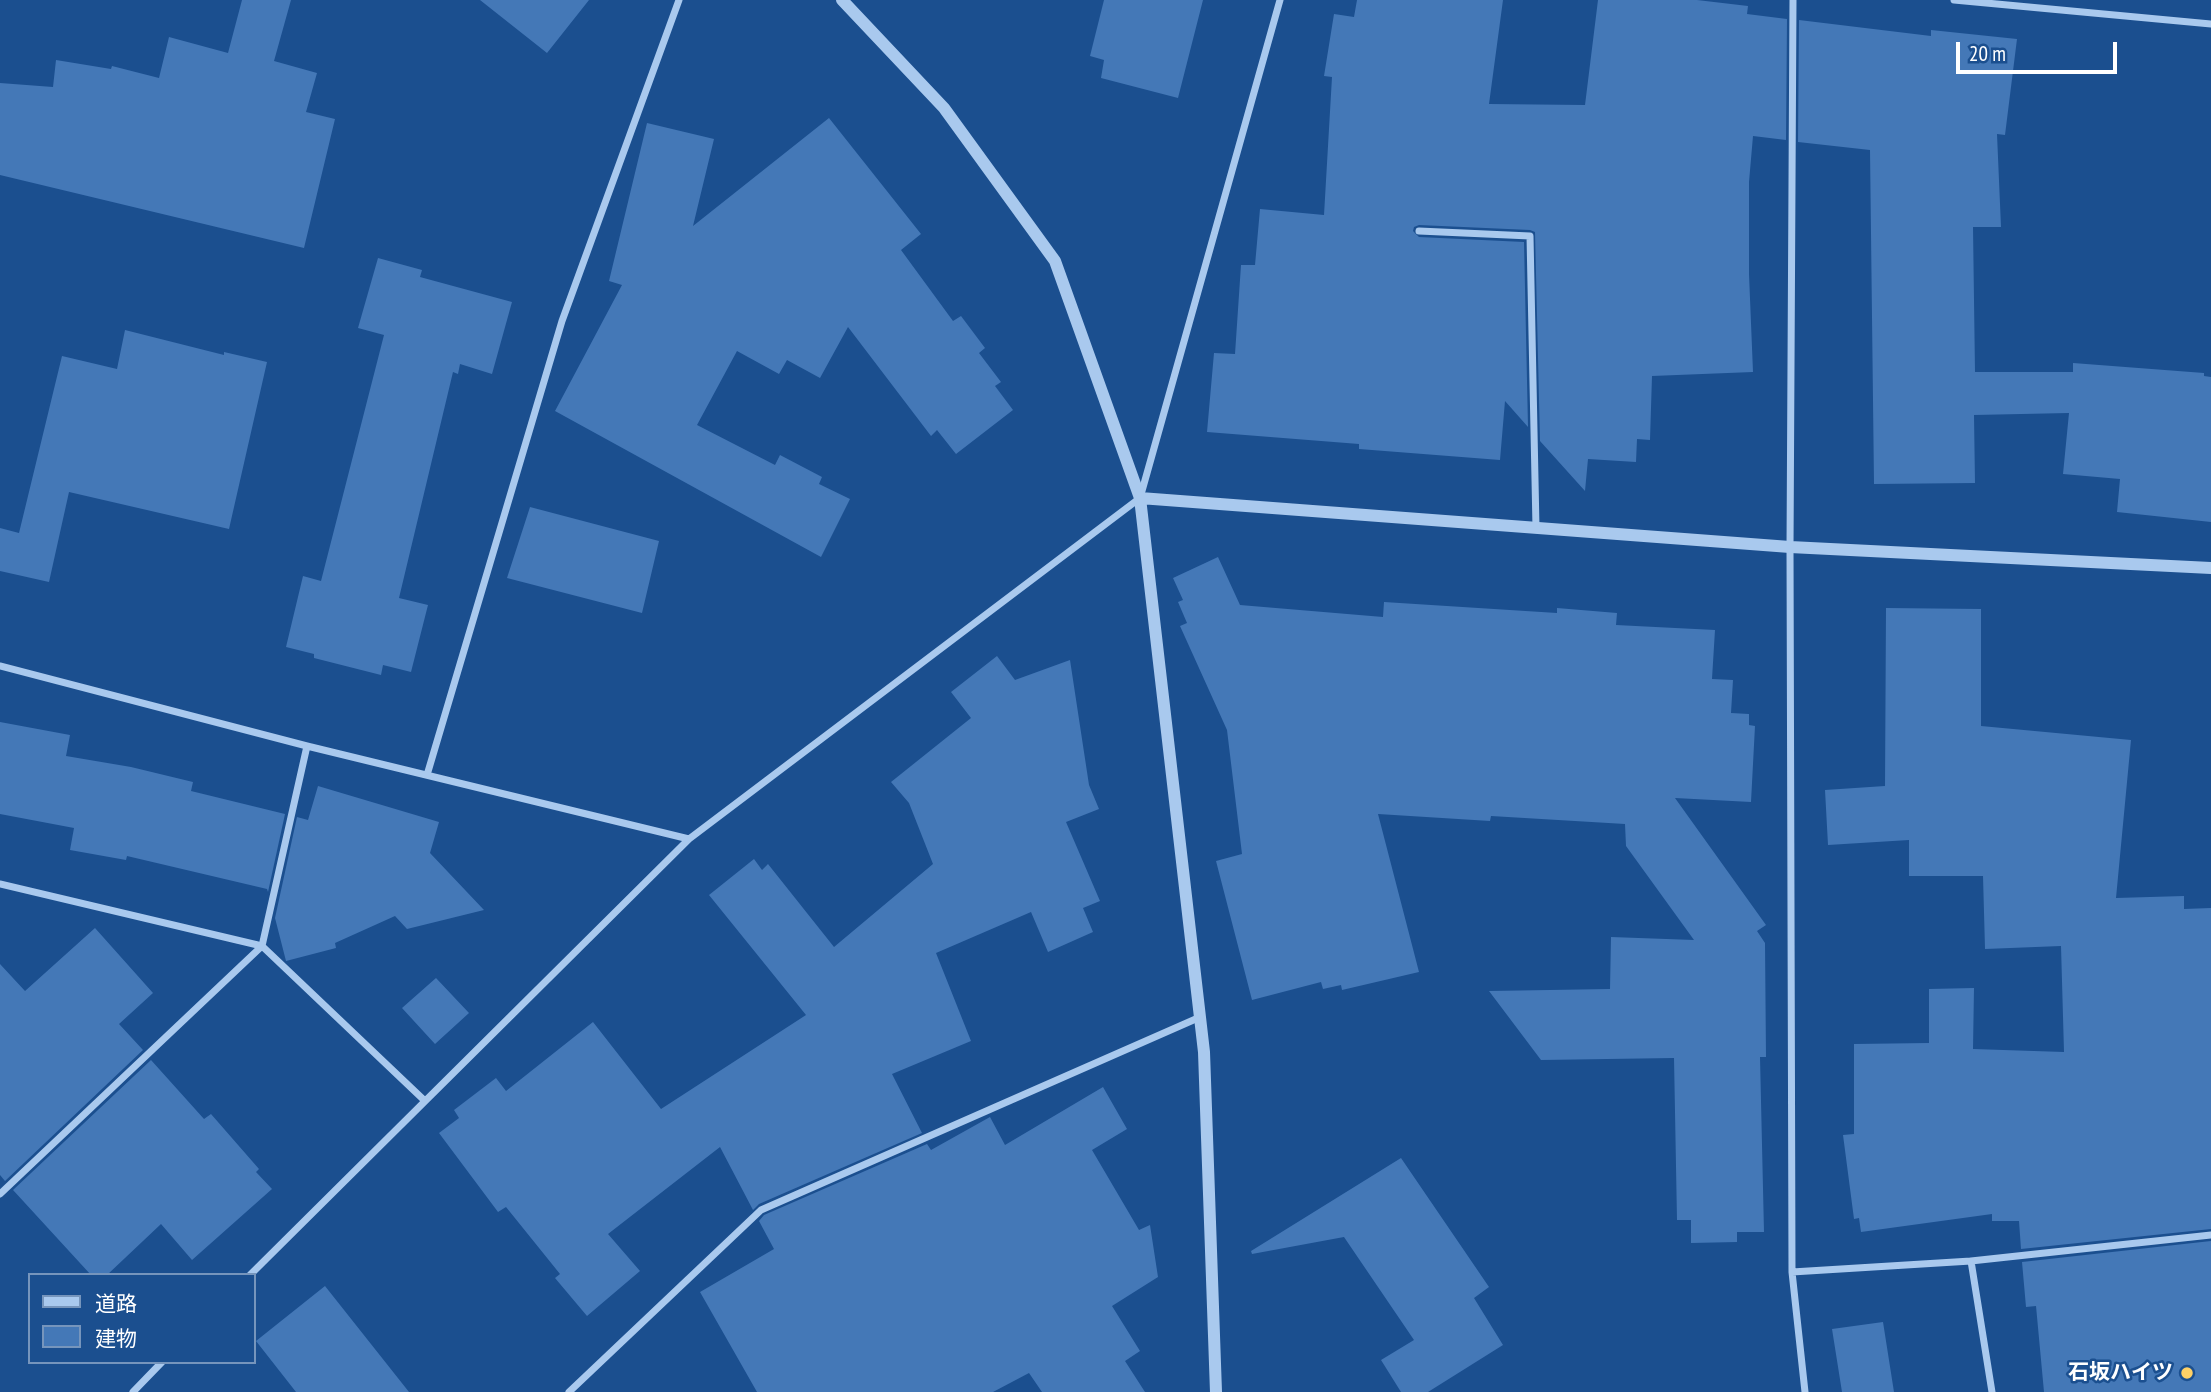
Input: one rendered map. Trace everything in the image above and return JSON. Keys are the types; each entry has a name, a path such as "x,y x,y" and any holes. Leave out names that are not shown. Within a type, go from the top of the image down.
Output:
{"street":[{"path":"427,775 562,321 679,0"},
{"path":"842,0 944,108 1055,261 1140,498 1204,1052 1216,1392"},
{"path":"252,1273 689,839 1140,498 1280,0"},
{"path":"1794,0 1790,547 1792,1272 1805,1392"},
{"path":"1954,0 2211,24"},
{"path":"1419,231 1530,236 1536,528"},
{"path":"1140,498 1790,547 2211,568"},
{"path":"0,667 307,746 689,839"},
{"path":"0,1194 262,946 307,746"},
{"path":"0,884 262,946 425,1101"},
{"path":"569,1392 761,1210 1198,1018"},
{"path":"1792,1272 1971,1261 2211,1235"},
{"path":"1971,1261 1992,1392"},
{"path":"132,1392 160,1364"}],"building":[{"path":"242,0 291,0 274,61 317,73 306,112 335,119 304,248 0,175 0,83 53,87 56,60 111,69 112,66 159,78 169,37 228,53"},
{"path":"480,0 589,0 547,53"},
{"path":"1104,0 1203,0 1178,98 1101,78 1104,60 1090,56"},
{"path":"1357,0 1503,0 1489,104 1585,105 1598,0 1697,0 1748,6 1747,14 1787,19 1786,140 1753,136 1749,182 1749,274 1753,372 1652,376 1650,440 1637,439 1636,462 1588,459 1585,491 1540,441 1535,232 1419,225 1414,227 1413,231 1419,237 1524,242 1528,427 1505,401 1500,460 1359,449 1359,444 1207,432 1214,353 1235,354 1241,265 1255,265 1260,209 1324,215 1332,77 1324,76 1334,14 1354,17"},
{"path":"1799,20 1931,36 1931,30 2017,39 2005,135 1997,134 2001,227 1973,227 1975,372 2073,372 2073,363 2204,373 2204,376 2211,377 2211,522 2117,512 2120,479 2063,474 2069,413 1974,415 1975,483 1874,484 1870,150 1798,142"},
{"path":"829,118 921,234 901,250 953,321 961,316 985,348 979,353 1001,382 995,386 1013,410 956,454 937,430 931,436 848,327 820,378 787,360 779,374 737,351 697,425 775,465 780,455 822,477 819,484 850,499 821,557 555,411 622,285 609,281 647,123 714,139 693,226"},
{"path":"378,258 422,270 420,277 512,302 492,374 460,364 458,374 453,372 399,598 428,605 411,672 383,665 381,675 314,658 314,654 286,647 303,576 321,581 384,335 358,328"},
{"path":"125,330 224,355 224,352 267,362 229,529 69,492 49,582 0,571 0,528 19,533 62,356 117,369"},
{"path":"530,507 659,541 642,613 507,578"},
{"path":"1218,557 1240,605 1383,617 1384,602 1557,613 1557,608 1617,613 1616,625 1715,630 1712,679 1733,680 1731,713 1749,714 1749,725 1755,726 1751,802 1675,798 1766,925 1757,931 1765,943 1766,1057 1760,1057 1764,1232 1737,1232 1737,1242 1691,1243 1691,1220 1677,1220 1674,1058 1541,1060 1489,991 1610,989 1611,937 1694,940 1626,846 1625,824 1491,816 1490,821 1378,814 1419,972 1342,990 1341,985 1323,989 1321,982 1252,1000 1216,861 1242,854 1227,730 1180,626 1187,623 1178,602 1183,600 1173,578"},
{"path":"1886,608 1981,609 1981,726 2131,740 2116,898 2184,896 2184,909 2211,908 2211,1229 2021,1249 2019,1221 1992,1221 1992,1214 1861,1232 1859,1218 1854,1219 1843,1135 1854,1134 1854,1044 1929,1043 1929,989 1974,988 1973,1049 2064,1052 2061,946 1985,949 1983,876 1909,876 1909,840 1828,845 1825,790 1885,786"},
{"path":"997,656 1015,680 1070,660 1089,785 1099,809 1066,822 1100,901 1083,908 1093,932 1048,952 1031,912 936,953 971,1041 892,1074 922,1133 759,1204 753,1210 720,1147 608,1234 640,1271 587,1316 555,1278 560,1274 506,1207 498,1212 439,1133 459,1118 454,1110 496,1078 506,1091 593,1022 661,1109 806,1015 709,895 754,859 762,870 768,864 834,947 933,864 909,803 891,782 971,718 951,692"},
{"path":"0,722 70,735 66,756 131,767 193,782 191,791 285,814 268,892 267,889 127,856 126,860 70,850 74,828 0,814"},
{"path":"318,786 439,822 430,853 484,910 407,929 395,916 335,943 336,948 286,961 275,918 297,817 308,820"},
{"path":"95,928 153,993 119,1024 143,1050 5,1181 0,1175 0,964 25,991"},
{"path":"436,978 469,1013 435,1044 402,1008"},
{"path":"151,1060 204,1119 211,1114 259,1169 256,1172 272,1189 192,1260 161,1224 109,1273 89,1273 13,1190"},
{"path":"1103,1087 1127,1129 1092,1150 1139,1230 1150,1225 1158,1277 1112,1306 1140,1351 1125,1361 1145,1392 1042,1392 1029,1373 993,1392 757,1392 700,1292 774,1249 759,1221 764,1215 927,1144 931,1150 990,1117 1005,1145"},
{"path":"1401,1158 1489,1287 1474,1298 1503,1345 1428,1392 1401,1392 1381,1360 1414,1340 1344,1237 1252,1254 1251,1251"},
{"path":"2211,1241 2211,1392 2044,1392 2036,1306 2026,1307 2022,1262"},
{"path":"325,1286 409,1392 296,1392 256,1341"},
{"path":"1883,1322 1894,1392 1842,1392 1832,1329"}],"place":[{"name":"石坂ハイツ","path":"2187,1373"}]}
